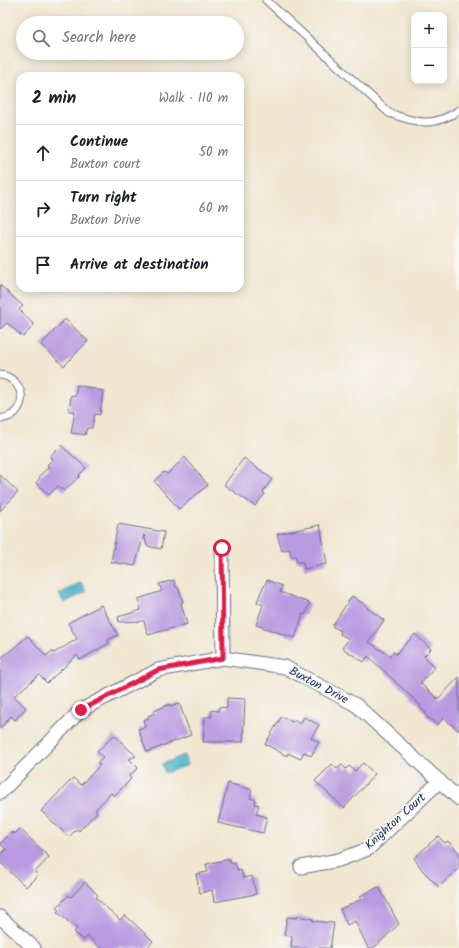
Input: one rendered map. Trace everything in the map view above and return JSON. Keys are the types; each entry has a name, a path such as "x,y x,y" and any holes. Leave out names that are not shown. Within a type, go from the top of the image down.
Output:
{"street":[{"path":"222,548 223,658"},
{"name":"Buxton Drive","path":"0,793 81,710 158,670 223,658 285,667 356,705 459,799"},
{"name":"Knighton Court","path":"301,867 339,860 368,849 440,781"},
{"path":"0,917 34,948"}],"lane":[{"path":"266,0 389,113 412,121 436,122 459,110"},
{"path":"0,375 6,376 14,381 21,391 21,404 12,415 0,419"}],"water":[{"path":"81,582 86,592 64,603 59,594"},
{"path":"184,755 188,765 165,773 162,764"}],"building":[{"path":"0,285 23,306 19,309 34,325 23,337 7,323 0,329"},
{"path":"65,319 88,341 64,366 41,345"},
{"path":"77,385 103,391 100,415 95,414 92,428 87,428 85,435 71,433 75,411 69,411 71,395 75,396"},
{"path":"61,445 86,468 64,491 58,486 49,495 36,483 40,478 39,476 49,467 47,465 53,459 50,456"},
{"path":"185,457 208,485 179,509 154,481 164,472 167,474"},
{"path":"244,458 272,479 263,492 265,494 255,506 224,485"},
{"path":"0,475 18,492 0,511"},
{"path":"118,524 164,532 161,549 147,546 144,535 135,566 111,562"},
{"path":"320,525 327,564 304,569 303,562 297,562 295,556 292,558 289,549 282,551 277,534"},
{"path":"174,580 183,602 181,603 187,624 148,635 144,621 119,622 118,617 141,610 138,599 162,591 159,584"},
{"path":"267,580 282,586 280,592 310,603 305,615 303,614 295,638 256,625 263,605 257,602"},
{"path":"352,596 384,620 369,642 390,656 393,652 396,654 415,634 431,649 424,656 435,667 420,683 438,699 459,677 459,731 444,718 437,725 425,715 426,713 420,708 421,706 368,656 364,662 342,648 349,639 340,634 341,631 332,626"},
{"path":"101,605 118,635 108,640 109,643 80,660 77,655 47,683 39,675 14,696 26,708 15,720 11,716 0,729 0,659 28,636 46,656 52,651 54,653 77,639 68,623"},
{"path":"227,698 245,699 243,742 203,742 205,717 211,717 212,710 218,711 219,707 227,708"},
{"path":"179,703 191,735 147,752 138,729 145,727 143,720 149,718 148,716 155,713 154,711 170,704 170,706"},
{"path":"282,716 292,722 294,720 300,724 304,717 319,725 311,738 319,742 311,756 304,752 300,759 288,753 287,756 265,744"},
{"path":"114,735 136,756 129,759 138,768 129,776 131,779 114,796 111,793 95,810 97,812 79,831 77,829 69,837 41,811 73,778 81,785 100,765 97,763 103,757 97,752"},
{"path":"363,763 375,774 344,808 315,781 332,764 337,769 342,765 346,769 349,766 355,771"},
{"path":"228,783 252,790 250,798 256,800 255,804 259,805 256,814 267,817 263,833 218,823"},
{"path":"20,829 49,857 35,872 38,875 26,887 0,862 0,854 6,849 0,844 12,832 14,834"},
{"path":"438,836 445,843 448,841 459,853 459,868 439,887 423,871 414,858"},
{"path":"230,859 230,863 235,863 238,871 241,870 243,878 252,876 256,894 214,902 212,890 200,893 196,874 208,872 206,864"},
{"path":"85,882 98,895 96,898 120,920 125,915 153,941 147,948 100,948 88,936 84,940 74,932 77,929 57,912 59,910 56,908 69,895 71,897"},
{"path":"379,887 399,924 376,946 368,948 355,921 347,925 340,909 362,899 360,896"},
{"path":"297,916 313,919 313,921 334,923 330,948 291,948 292,936 284,935 287,917 297,918"}],"route":[{"path":"81,710 158,670 223,658 222,548"}]}
